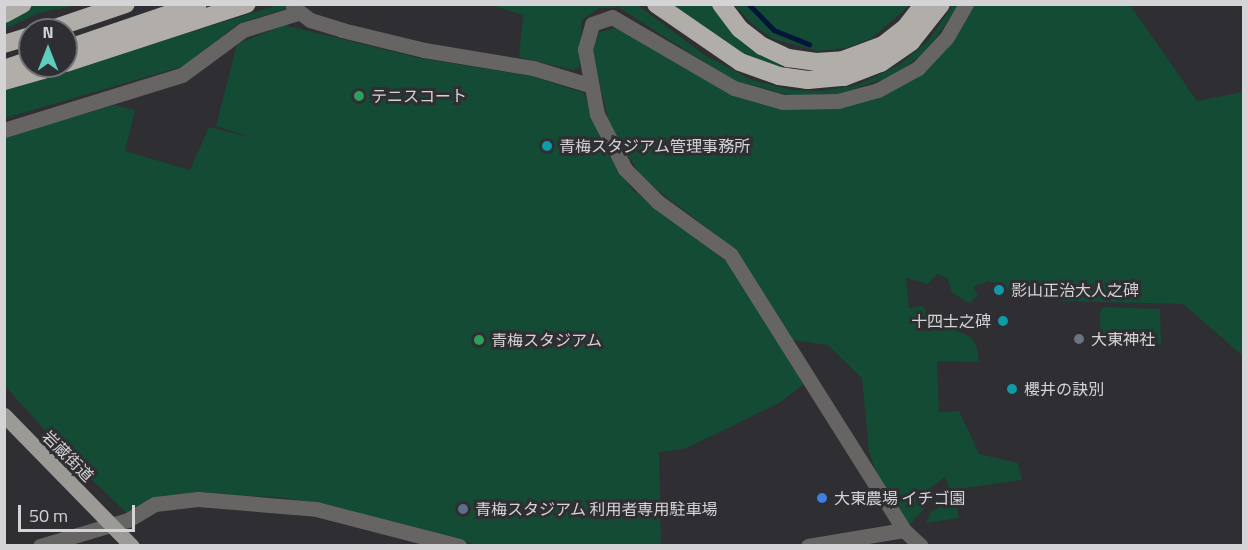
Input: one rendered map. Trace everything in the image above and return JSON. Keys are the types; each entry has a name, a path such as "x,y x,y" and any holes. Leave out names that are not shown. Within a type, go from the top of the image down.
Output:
{"highway":[{"path":"4,14 23,4"},
{"path":"78,20 126,4"},
{"path":"78,45 198,4"},
{"path":"78,59 247,4"},
{"path":"656,4 740,62 778,76 808,81 850,75 881,63 911,42 941,4"},
{"path":"721,4 740,29 762,46 788,58 816,62 850,58 883,45 905,28 924,4"}],"main road":[{"name":"岩蔵街道","path":"4,415 132,546"}],"street":[{"path":"921,546 904,530 737,263 722,247 658,202 625,169 606,137 589,85 585,49 589,29 597,21 612,17 716,80 750,94 801,103 850,98 878,90 918,68 947,37 966,4"},
{"path":"4,130 173,78 243,30 295,10 342,30 424,50 533,68 589,85"},
{"path":"40,546 111,524 166,502 248,501 316,509 459,546"},
{"path":"808,546 904,530"}],"green space":[{"path":"611,4 617,8 599,8 582,20 579,67 573,70 519,57 523,15 491,5"},
{"path":"32,5 78,5 39,13 28,18 18,18 18,23 5,29 5,20"},
{"path":"278,5 297,5 238,24 184,66 5,118 5,90 44,78 78,78 78,67"},
{"path":"615,5 637,5 706,56 752,80 792,90 821,91 857,85 899,65 928,41 953,5 959,5 925,53 892,76 839,94 792,96 732,80"},
{"path":"668,5 712,5 728,27 783,63 781,69 753,60"},
{"path":"735,5 910,5 872,38 846,48 818,51 773,39 751,23"},
{"path":"974,5 1130,5 1197,101 1243,92 1243,356 1183,304 1060,301 1052,295 1012,294 1003,285 988,281 973,287 978,295 970,303 952,293 948,279 937,274 928,284 906,278 909,308 923,306 929,315 921,322 923,332 931,324 950,328 971,337 977,348 979,362 937,361 939,412 959,411 979,454 1018,463 1022,480 950,490 945,477 917,498 924,509 909,525 877,475 869,452 862,378 828,345 792,340 735,249 643,179 610,127 592,50 599,32 617,28 729,94 793,110 844,107 881,97 918,76 948,47"},
{"path":"284,25 419,58 531,76 584,93 603,147 632,189 728,263 805,383 779,403 684,449 659,452 661,545 479,545 311,502 277,497 197,494 127,513 76,465 5,386 4,137 115,105 135,110 125,151 190,170 209,127 253,138 216,126 237,44"},
{"path":"1103,307 1160,309 1161,344 1101,349 1100,312"},
{"path":"956,498 959,518 926,523 931,512"}],"waterway":[{"path":"749,4 774,30 809,44"}],"place":[{"name":"テニスコート","path":"359,96"},
{"name":"青梅スタジアム管理事務所","path":"547,146"},
{"name":"影山正治大人之碑","path":"999,290"},
{"name":"十四士之碑","path":"1003,321"},
{"name":"大東神社","path":"1079,339"},
{"name":"青梅スタジアム","path":"479,340"},
{"name":"櫻井の訣別","path":"1012,389"},
{"name":"大東農場 イチゴ園","path":"822,498"},
{"name":"青梅スタジアム 利用者専用駐車場","path":"463,509"}]}
